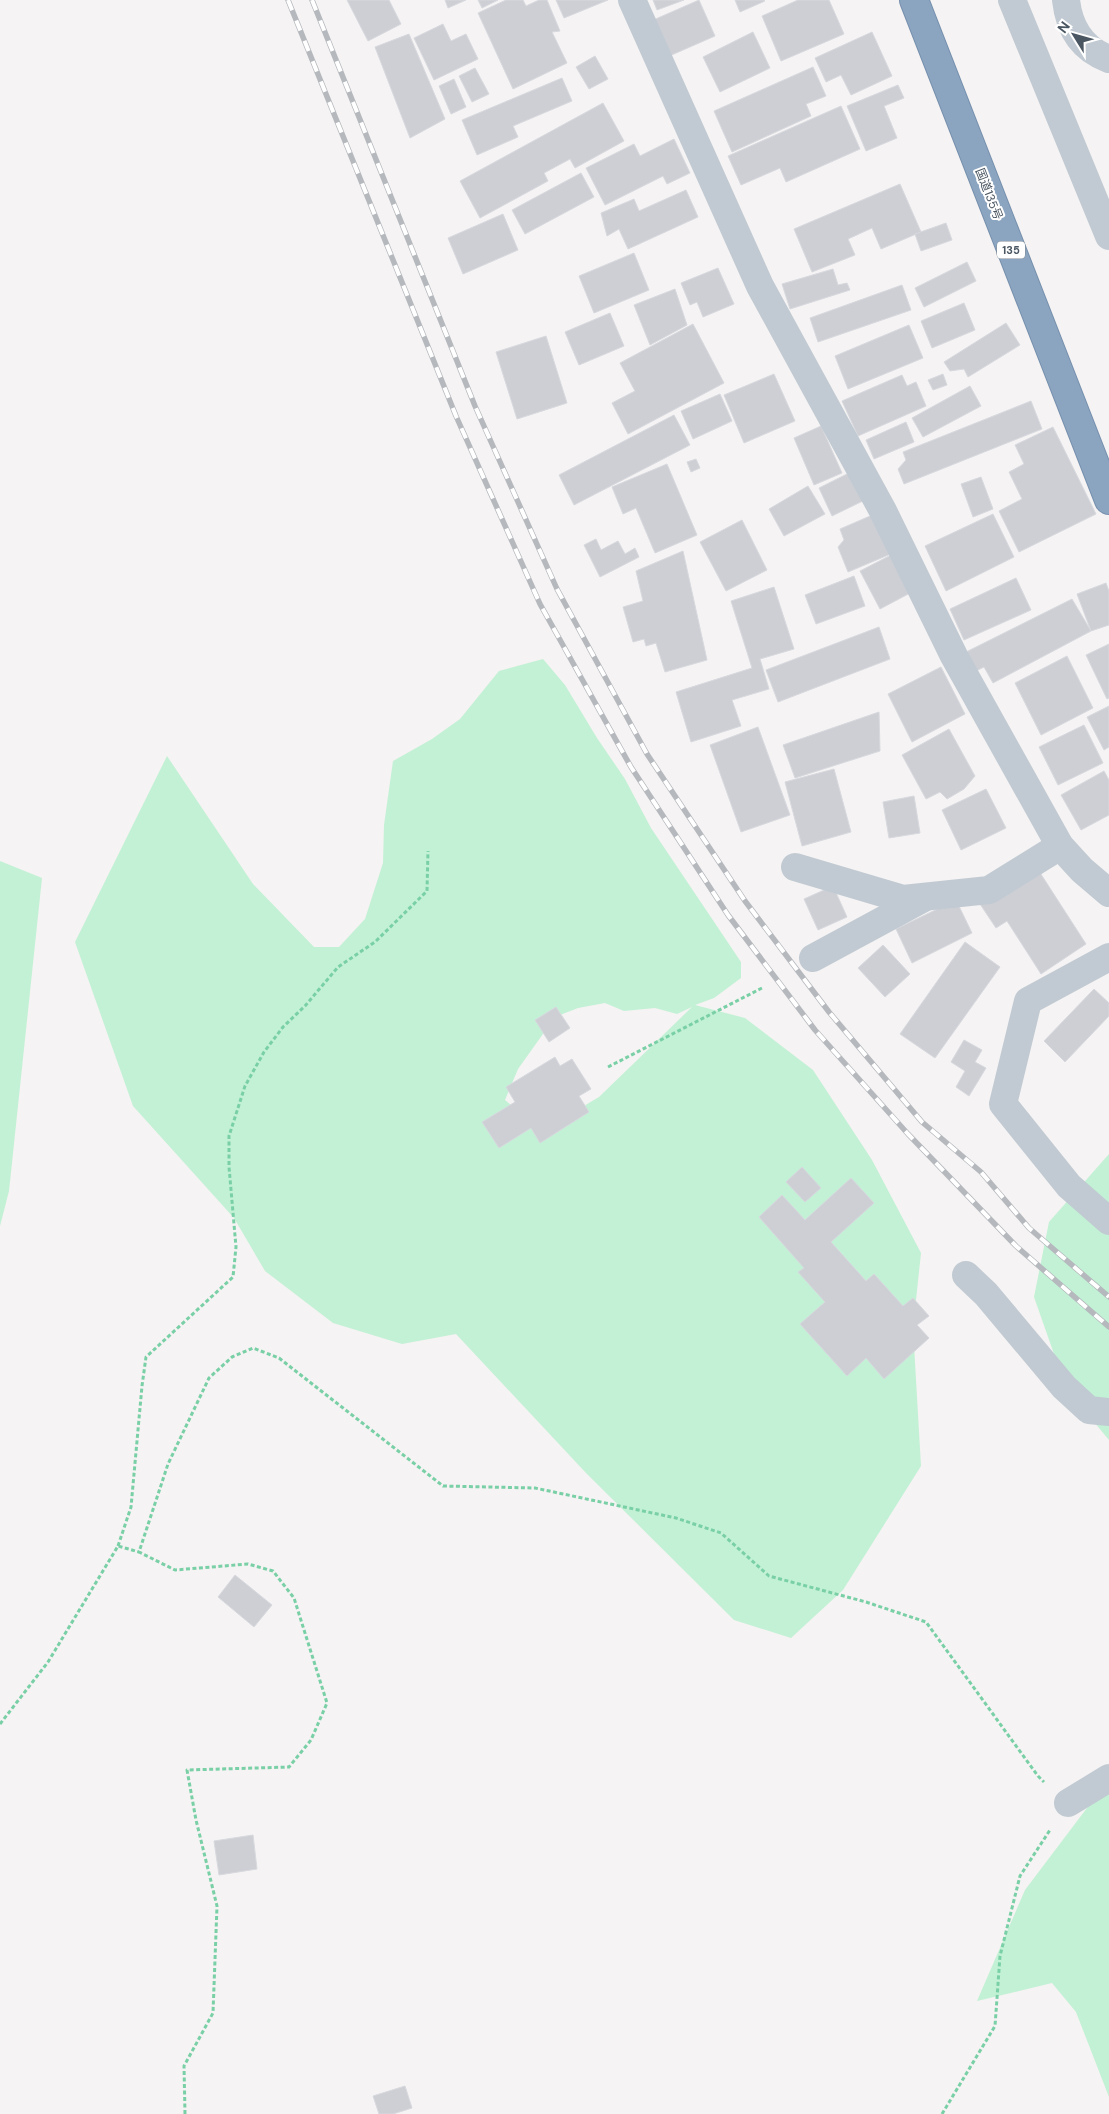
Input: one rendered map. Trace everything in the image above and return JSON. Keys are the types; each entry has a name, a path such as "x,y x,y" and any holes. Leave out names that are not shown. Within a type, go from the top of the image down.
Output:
{"highway":[{"name":"国道135号","path":"914,0 1109,500"}],"street":[{"path":"632,0 760,286 883,511 954,656 1060,846 1082,870 1109,893"},
{"path":"1012,0 1109,236"},
{"path":"1066,0 1076,36 1096,54 1109,60"},
{"path":"795,867 903,899 989,890 1060,846"},
{"path":"813,958 928,896"},
{"path":"1109,956 1028,1000 1004,1104 1069,1186 1109,1221"},
{"path":"966,1275 986,1294 1064,1387 1090,1410 1109,1412"},
{"path":"1068,1803 1109,1778"}],"path":[{"path":"0,1724 48,1662 118,1546 131,1508 146,1357 233,1277 236,1247 229,1167 229,1136 245,1086 264,1052 278,1034 338,967 375,942 427,891 428,851"},
{"path":"608,1067 762,988"},
{"path":"139,1552 168,1464 209,1378 232,1357 253,1348 279,1358 443,1486 535,1488 676,1518 721,1533 769,1576 866,1602 926,1622 1038,1776 1068,1803 1020,1876 1000,1956 995,2026 942,2114"},
{"path":"118,1546 139,1552 175,1570 248,1564 273,1571 294,1598 327,1703 311,1740 289,1767 187,1770 196,1820 218,1906 213,2014 184,2066 185,2114"}],"green space":[{"path":"543,659 565,685 597,738 625,779 651,828 741,962 741,978 714,998 695,1005 745,1018 813,1070 872,1160 921,1253 913,1328 921,1466 843,1590 791,1638 734,1620 586,1473 456,1334 402,1344 333,1323 265,1271 234,1218 133,1106 75,942 167,756 253,884 314,947 339,947 365,919 383,863 384,825 393,761 432,739 460,719 499,671","holes":["605,1003 624,1011 655,1008 677,1014 692,1007 599,1097 562,1119 530,1121 505,1100 518,1069 555,1017 578,1008"]},
{"path":"0,861 42,878 9,1191 0,1226"},
{"path":"1109,1154 1109,1440 1066,1388 1034,1297 1049,1222"},
{"path":"1109,1790 1109,2097 1076,2012 1052,1983 977,2001 1025,1890 1096,1796"}],"building":[{"path":"347,0 389,0 401,24 368,41"},
{"path":"445,0 466,0 448,8"},
{"path":"478,0 498,0 482,8"},
{"path":"506,0 523,0 526,6 539,0 547,0 560,31 552,32 567,63 513,89 478,13"},
{"path":"556,0 608,0 564,18"},
{"path":"653,0 684,0 657,10"},
{"path":"699,0 715,36 667,57 651,21"},
{"path":"735,0 764,0 765,1 740,12"},
{"path":"798,0 829,0 844,34 781,61 762,16"},
{"path":"443,24 451,41 466,34 478,59 434,80 414,38"},
{"path":"753,32 770,68 720,92 703,57"},
{"path":"872,32 892,76 851,95 841,75 826,82 815,58"},
{"path":"409,34 445,119 410,138 375,47"},
{"path":"595,56 608,79 589,89 576,67"},
{"path":"813,67 826,96 806,104 811,116 732,152 714,111"},
{"path":"475,68 489,94 472,102 459,76"},
{"path":"562,78 572,101 513,126 518,137 477,155 462,120"},
{"path":"454,79 466,107 451,114 439,86"},
{"path":"898,85 904,98 884,106 897,138 866,151 847,106"},
{"path":"603,103 624,141 575,168 570,159 544,173 548,181 480,218 460,181"},
{"path":"841,106 860,149 786,182 780,168 741,185 728,156"},
{"path":"674,139 690,173 667,184 663,176 605,205 586,168 634,144 640,156"},
{"path":"581,173 594,197 525,234 512,210"},
{"path":"900,184 921,232 881,249 872,228 848,239 855,255 812,272 794,229"},
{"path":"686,190 698,217 628,249 619,229 607,236 601,213 634,199 639,211"},
{"path":"503,214 518,250 463,274 448,238"},
{"path":"946,223 952,240 921,251 915,234"},
{"path":"634,253 649,290 594,313 579,276"},
{"path":"967,262 976,281 924,307 915,288"},
{"path":"718,268 734,304 703,317 697,302 690,305 681,283"},
{"path":"833,269 838,285 847,283 850,290 790,309 782,284"},
{"path":"902,285 911,310 818,342 810,318"},
{"path":"675,289 687,325 650,345 634,305"},
{"path":"964,303 975,330 932,348 921,321"},
{"path":"610,313 624,346 579,365 565,332"},
{"path":"1006,323 1020,345 968,377 964,369 950,371 944,362"},
{"path":"693,324 724,383 628,434 612,403 635,391 620,363"},
{"path":"909,325 923,358 848,389 835,356"},
{"path":"546,336 567,403 517,419 496,352"},
{"path":"774,374 795,421 744,443 724,395"},
{"path":"943,374 947,385 933,390 928,380"},
{"path":"902,375 907,386 916,382 926,406 858,436 842,401"},
{"path":"970,386 981,406 923,437 912,418"},
{"path":"720,394 732,421 693,439 681,411"},
{"path":"1031,401 1042,429 904,484 898,469 906,460 903,452"},
{"path":"674,415 690,445 574,505 559,475"},
{"path":"906,422 914,442 874,459 866,440"},
{"path":"821,426 842,473 814,485 794,438"},
{"path":"1053,427 1096,514 1019,552 999,511 1022,499 1009,472 1024,464 1015,445"},
{"path":"696,459 700,468 691,472 687,462"},
{"path":"667,464 697,535 655,553 636,508 623,514 612,487"},
{"path":"853,471 867,499 832,516 819,488"},
{"path":"981,477 993,509 973,517 961,484"},
{"path":"808,486 825,514 784,536 769,509"},
{"path":"877,513 893,553 848,572 838,547 844,540 840,529"},
{"path":"993,514 1014,557 946,591 925,546"},
{"path":"742,520 767,570 726,591 700,542"},
{"path":"596,539 601,550 618,541 625,554 635,548 639,557 600,577 584,545"},
{"path":"683,551 707,660 665,672 656,643 646,646 644,639 633,642 623,607 643,601 636,571"},
{"path":"893,554 912,592 880,609 860,571"},
{"path":"854,576 865,606 816,624 805,595"},
{"path":"1016,578 1031,610 964,640 950,609"},
{"path":"1106,583 1109,591 1109,625 1091,631 1077,594"},
{"path":"774,587 794,649 760,659 769,689 732,700 741,726 691,742 676,692 752,668 731,601"},
{"path":"1072,599 1091,631 993,683 984,667 970,674 960,655"},
{"path":"879,627 890,659 778,702 766,670"},
{"path":"1109,644 1109,698 1107,699 1086,655"},
{"path":"1067,656 1093,708 1041,735 1015,683"},
{"path":"941,667 965,714 912,742 888,694"},
{"path":"1109,706 1109,747 1104,750 1087,717"},
{"path":"879,712 880,751 795,778 783,745"},
{"path":"1084,725 1103,763 1058,785 1039,747"},
{"path":"758,727 790,815 741,832 710,745"},
{"path":"949,729 975,776 964,789 947,799 940,792 926,799 902,755"},
{"path":"834,769 851,832 802,846 785,782"},
{"path":"1104,771 1109,780 1109,815 1081,830 1061,795"},
{"path":"986,789 1006,828 961,850 942,810"},
{"path":"914,796 920,833 889,838 883,802"},
{"path":"1037,868 1086,944 1041,974 1007,921 996,928 980,904"},
{"path":"833,886 847,917 818,930 804,899"},
{"path":"956,900 972,933 912,963 896,929"},
{"path":"965,942 1000,967 935,1058 900,1034"},
{"path":"883,945 910,974 885,997 858,968"},
{"path":"1094,989 1109,1003 1109,1016 1065,1062 1044,1041"},
{"path":"556,1007 570,1028 549,1042 535,1020"},
{"path":"964,1040 982,1050 975,1062 986,1068 969,1096 956,1087 965,1071 951,1062"},
{"path":"555,1057 560,1066 572,1059 591,1089 579,1096 589,1112 540,1143 531,1128 499,1148 482,1122 515,1102 506,1087"},
{"path":"802,1167 821,1188 805,1202 786,1182"},
{"path":"851,1178 874,1203 831,1242 866,1281 874,1274 903,1306 913,1298 929,1316 917,1325 929,1338 884,1379 866,1358 847,1376 800,1324 825,1302 798,1272 804,1268 759,1217 782,1195 805,1220"},
{"path":"235,1575 272,1605 254,1627 218,1597"},
{"path":"253,1835 257,1869 219,1875 214,1841"},
{"path":"405,2086 412,2108 393,2114 379,2114 373,2096"}],"railway":[{"path":"288,0 456,416 540,604 631,767 728,915 815,1030 908,1134 1016,1246 1109,1327"},
{"path":"312,0 475,406 557,589 647,754 745,901 829,1012 922,1122 981,1172 1029,1228 1109,1297"}]}
